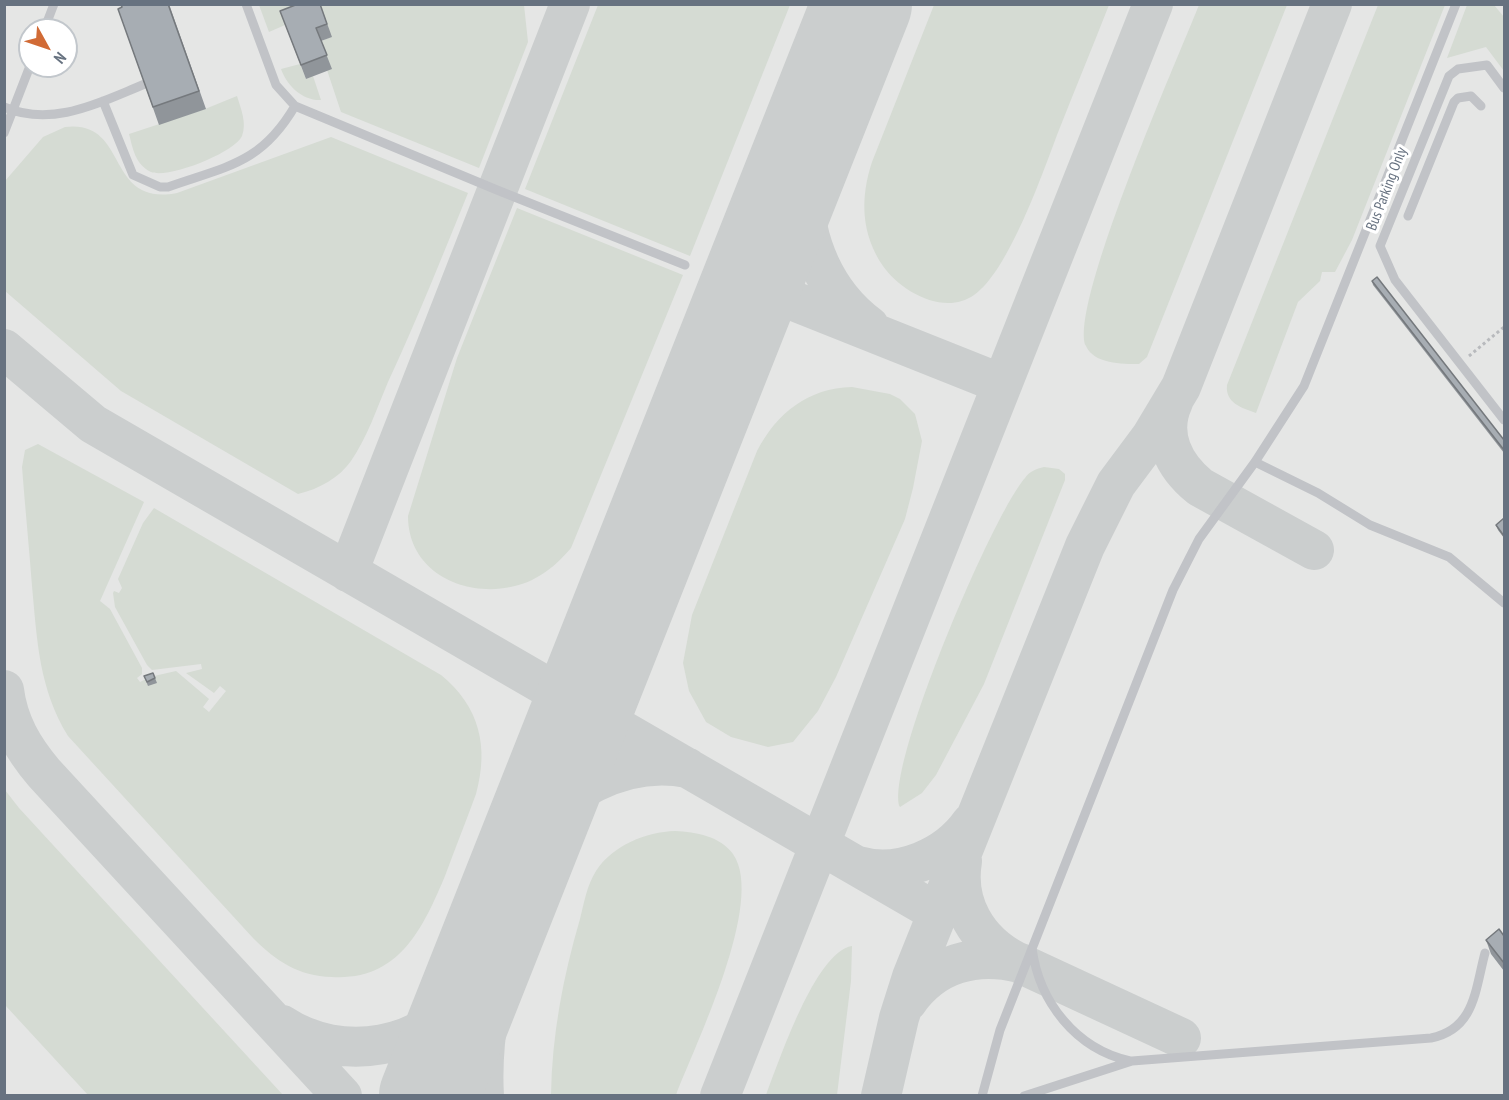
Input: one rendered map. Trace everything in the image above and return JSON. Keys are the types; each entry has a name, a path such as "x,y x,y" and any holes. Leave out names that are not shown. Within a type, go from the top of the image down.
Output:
{"lane":[{"path":"246,4 276,85 295,105 497,190 686,265"},
{"path":"982,1095 1000,1030 1032,944 1173,590 1199,538 1255,462 1304,386 1456,4"},
{"name":"Bus Parking Only","path":"1504,88 1486,65 1458,69 1449,76 1380,246 1395,280 1504,420"},
{"path":"4,133 9,109 24,78"},
{"path":"9,109 38,115 67,114 145,84"},
{"path":"1408,216 1454,102 1458,98 1471,96 1481,106"},
{"path":"103,101 133,175 160,187 168,187 247,159 265,146 295,105"},
{"path":"1255,462 1318,493 1376,528 1449,557 1504,603"},
{"path":"1032,944 1035,972 1042,989 1075,1032 1103,1053 1132,1061"},
{"path":"1024,1095 1132,1061 1431,1038 1447,1034 1457,1028 1467,1015 1485,953"}],"path":[{"path":"1460,363 1504,327"}],"shaded area":[{"path":"5,5 1504,5 1504,1095 5,1096"},
{"path":"259,5 524,5 528,42 479,168 341,112 327,70 321,41 331,37 285,25 269,32"},
{"path":"598,5 790,5 690,256 525,189"},
{"path":"934,5 1109,5 1033,197 1011,245 987,283 963,301 950,303 924,298 891,276 870,241 864,202 872,162"},
{"path":"1199,5 1287,5 1147,357 1139,364 1109,362 1095,356 1086,346 1085,322 1094,283 1128,180"},
{"path":"1378,5 1445,5 1352,240 1335,272 1322,272 1320,281 1298,302 1256,413 1236,404 1229,396 1227,385"},
{"path":"1467,5 1494,5 1504,17 1504,71 1486,47 1447,58"},
{"path":"300,64 306,79 313,76 321,100 302,95 287,81 281,69"},
{"path":"237,96 244,126 242,136 227,150 200,163 171,172 151,172 141,165 129,134"},
{"path":"65,127 85,128 100,136 127,176 138,187 154,194 177,193 331,137 468,193 367,433 351,461 334,478 321,486 298,494 121,391 5,291 5,181 43,137"},
{"path":"517,208 683,275 571,548 553,566 532,580 512,587 491,589 470,587 451,581 434,571 420,556 411,538 408,516 457,358"},
{"path":"852,387 890,394 900,399 915,414 922,441 905,519 836,677 818,711 793,742 768,747 731,737 706,722 689,691 683,663 692,615 757,451 765,437 784,414 795,405 821,392"},
{"path":"38,444 144,502 100,601 110,609 142,668 142,674 137,678 140,682 146,679 149,686 154,676 176,671 209,699 203,707 209,712 226,691 220,686 214,693 186,673 202,669 201,664 152,670 115,607 113,593 114,591 119,593 122,588 118,579 143,523 154,508 441,675 465,700 473,714 481,744 482,760 476,794 445,876 427,914 405,948 391,961 375,970 355,976 332,977 298,970 270,954 68,736 58,718 45,682 36,626 22,467 25,450"},
{"path":"1044,467 1059,469 1065,474 1065,480 984,684 936,775 922,793 900,807 900,783 909,744 925,695 967,587 1010,501 1027,476"},
{"path":"5,790 283,1095 88,1095 5,1005"},
{"path":"675,831 699,834 721,843 733,854 741,876 741,904 724,973 676,1095 551,1095 556,1028 568,963 593,876 603,862 621,847 642,837"},
{"path":"852,946 851,981 837,1095 766,1095 789,1035 812,987 825,967 838,953"}],"building":[{"path":"121,4 168,4 199,91 153,107 118,9 122,7"},
{"path":"298,4 320,4 327,24 316,28 327,55 301,65 280,11"},
{"path":"1377,277 1504,440 1504,450 1372,281"},
{"path":"1504,518 1504,536 1496,525"},
{"path":"153,673 155,678 147,682 144,676"},
{"path":"1499,929 1504,936 1504,963 1486,940"}],"taxiway":[{"path":"348,572 570,4"},
{"path":"720,1096 1153,4"},
{"path":"881,1096 899,1018 912,977 1085,546 1116,484 1151,437 1181,387 1332,4"},
{"path":"808,141 803,187 804,207 813,246 820,265 840,298 869,326"},
{"path":"751,284 1002,384"},
{"path":"4,349 93,424 938,913"},
{"path":"1173,402 1167,426 1168,438 1176,460 1191,479 1200,487 1314,550"},
{"path":"4,690 13,724 29,754 44,773 342,1096"},
{"path":"484,1096 483,1072 487,1024 495,976 521,862 539,828 555,810 594,782 640,767 688,768"},
{"path":"858,866 890,869 921,862 949,846 971,823"},
{"path":"962,861 962,892 972,920 980,932 1002,953 1181,1038"},
{"path":"282,1025 305,1037 330,1044 356,1047 406,1038 429,1026 449,1011 469,986 486,944"},
{"path":"907,1002 930,978 957,964 988,959 1020,963"}],"runway":[{"path":"429,1096 862,4"}]}
